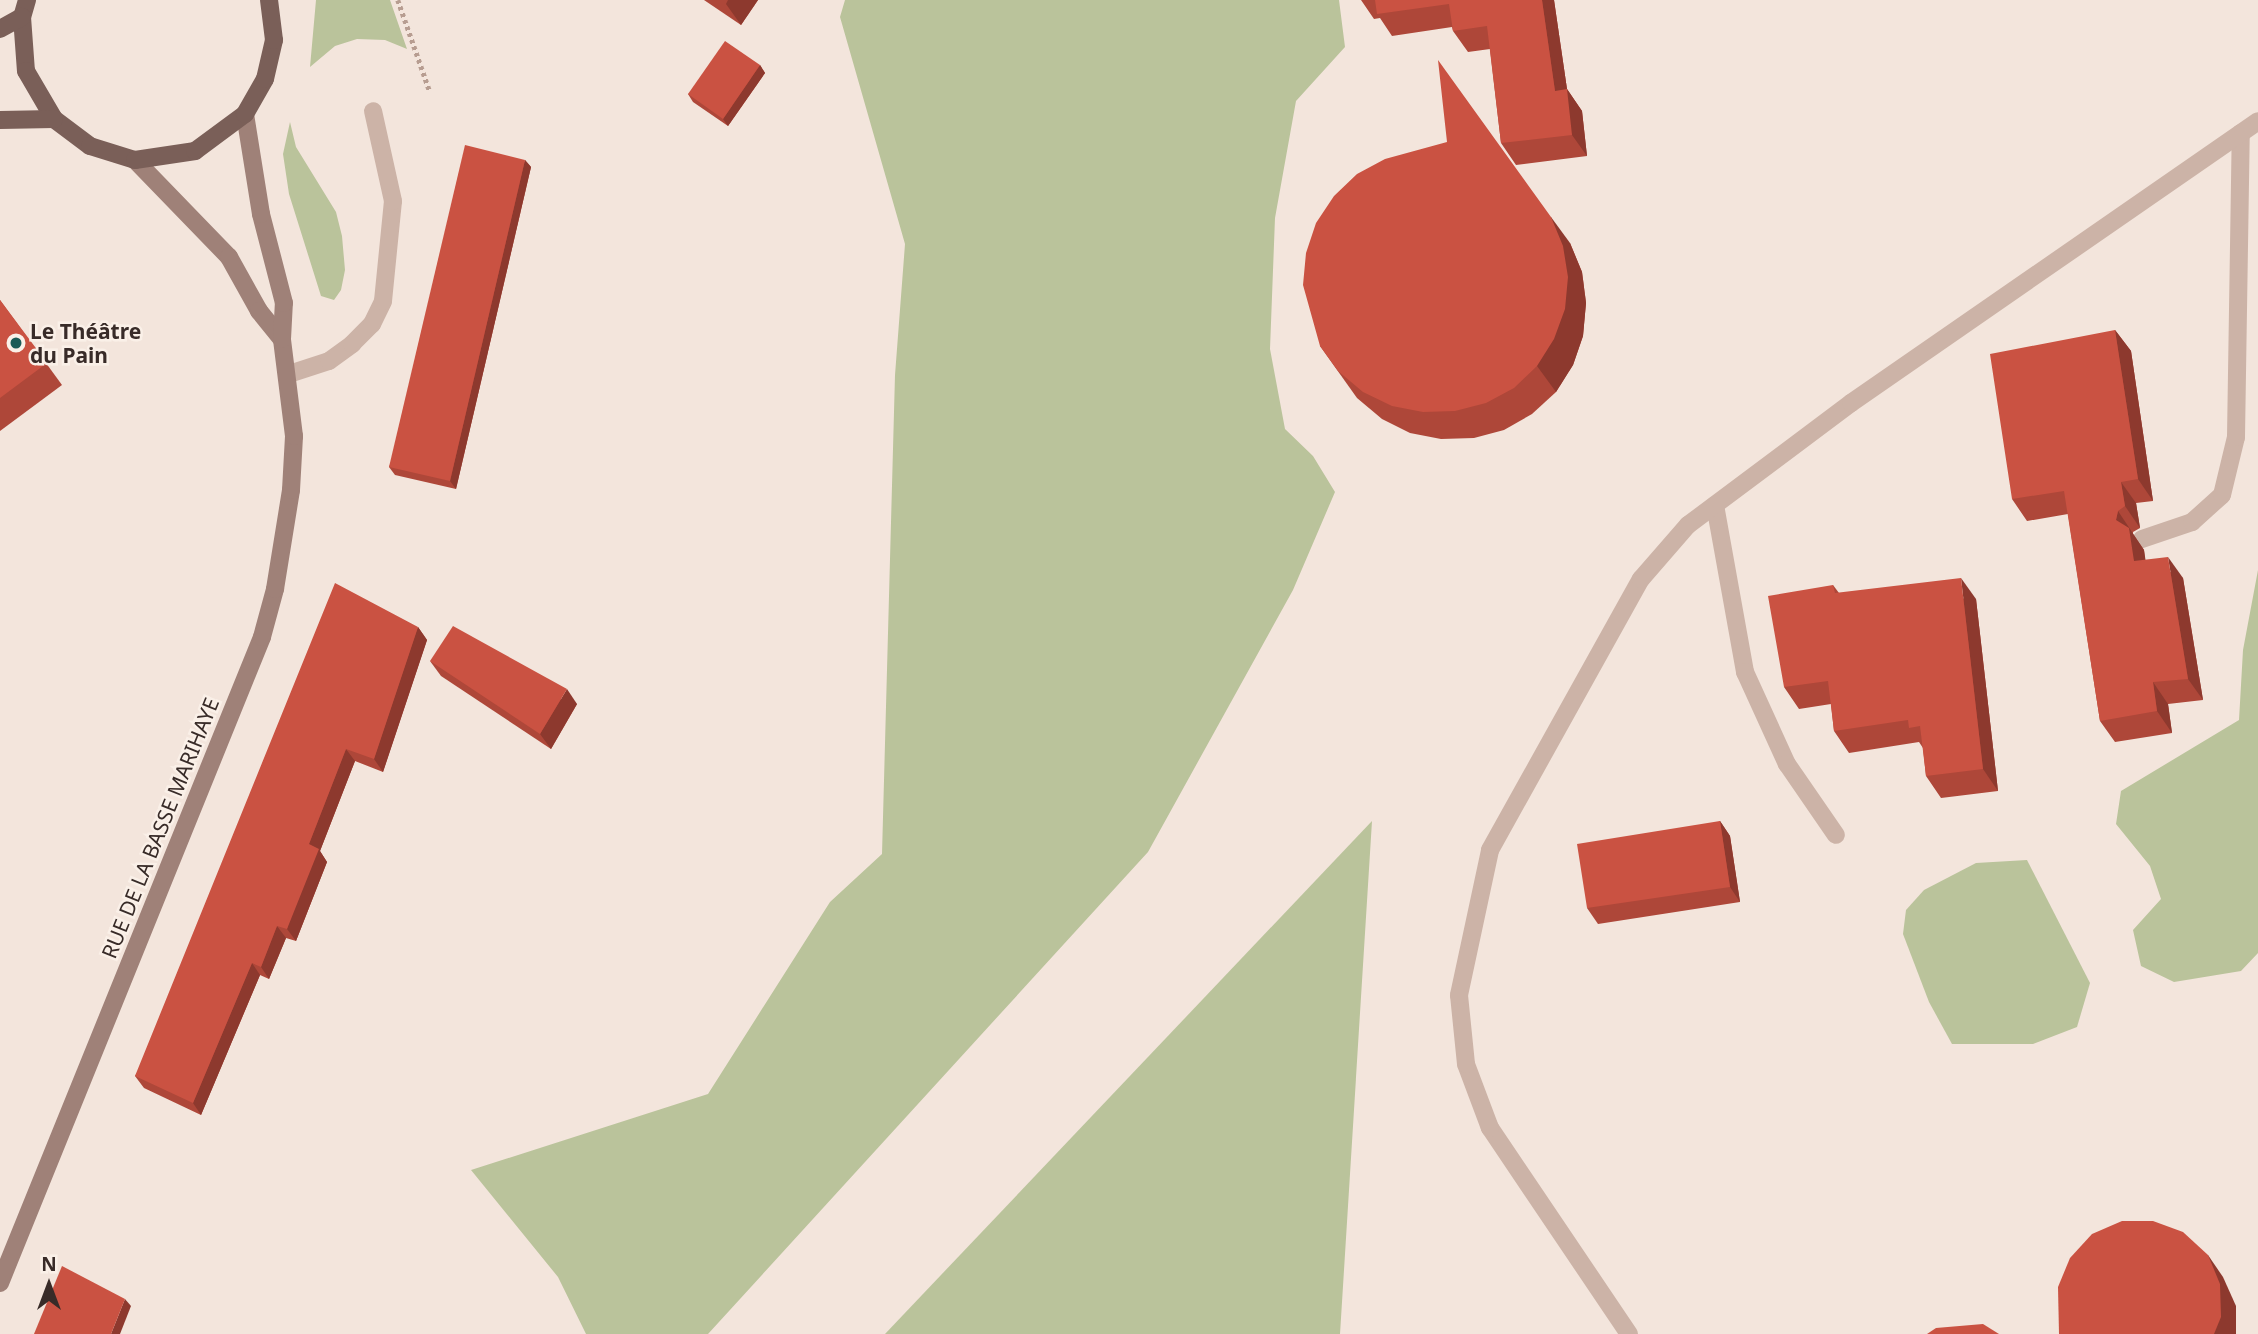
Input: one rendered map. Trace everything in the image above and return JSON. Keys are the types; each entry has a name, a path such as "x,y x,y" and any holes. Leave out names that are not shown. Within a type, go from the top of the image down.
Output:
{"main road":[{"path":"25,8 26,71 54,119 90,146 135,160 195,151 245,114 268,66 274,40 269,0"},
{"path":"0,29 25,8"},
{"path":"0,120 54,119"}],"street":[{"path":"289,374 329,361 352,344 372,324 383,301 393,201 373,111"},
{"name":"RUE DE LA BASSE MARIHAYE","path":"0,1283 262,637 291,490 293,436 289,374 282,339 284,303 261,214 245,114"},
{"path":"1629,1334 1490,1128 1466,1064 1458,995 1490,850 1641,579 1688,525 1852,403 2258,121"},
{"path":"2142,539 2192,522 2222,495 2235,437 2241,132"},
{"name":"RUE DE LA BASSE MARIHAYE","path":"135,160 229,257 259,311 282,339"},
{"path":"1715,505 1745,672 1787,764 1836,835"}],"path":[{"path":"398,0 429,92"}],"green space":[{"path":"316,0 390,0 407,49 385,40 357,39 335,46 310,67"},
{"path":"845,0 1339,0 1345,47 1296,101 1275,218 1270,349 1285,429 1313,456 1335,492 1293,590 1148,852 708,1334 586,1334 558,1277 471,1170 708,1094 830,902 882,854 895,375 905,244 840,17"},
{"path":"290,122 296,147 336,212 342,236 345,270 341,290 334,300 321,296 289,194 283,154"},
{"path":"2258,570 2258,953 2241,971 2174,982 2141,966 2133,930 2161,899 2150,866 2116,824 2121,791 2239,720 2243,650"},
{"path":"1372,821 1340,1334 885,1334"},
{"path":"2027,860 2090,983 2077,1027 2033,1044 1952,1044 1929,1002 1903,934 1906,910 1924,890 1976,863"}],"building":[{"path":"1375,0 1542,0 1555,91 1567,89 1572,135 1501,143 1487,26 1453,31 1449,4 1377,14"},
{"path":"725,41 760,65 723,119 688,94"},
{"path":"1438,60 1551,217 1563,246 1568,277 1565,309 1554,339 1537,366 1514,388 1486,403 1455,411 1423,412 1392,406 1363,392 1338,371 1320,346 1303,285 1306,253 1316,223 1334,196 1357,174 1385,159 1447,142"},
{"path":"465,145 525,160 450,481 389,467"},
{"path":"0,300 47,363 0,398"},
{"path":"2115,330 2138,479 2121,482 2125,506 2118,511 2116,520 2129,528 2134,561 2168,557 2188,679 2153,682 2157,711 2100,721 2064,491 2012,499 1990,354"},
{"path":"1961,578 1983,769 1926,776 1920,726 1909,728 1908,720 1834,731 1828,681 1784,687 1768,596 1833,585 1835,593"},
{"path":"335,583 418,627 374,759 346,749 309,844 319,849 287,929 277,926 261,967 252,963 193,1103 135,1076"},
{"path":"453,626 567,689 540,734 430,661"},
{"path":"1720,821 1730,887 1587,908 1577,844"},
{"path":"2122,1221 2153,1221 2183,1232 2208,1255 2220,1284 2221,1317 2214,1334 2059,1334 2058,1287 2070,1258 2092,1234"},
{"path":"62,1266 125,1299 111,1334 34,1334"},
{"path":"1983,1324 1999,1334 1927,1334 1936,1328"}],"place":[{"name":"Le Théâtre du Pain","path":"16,343"}]}
